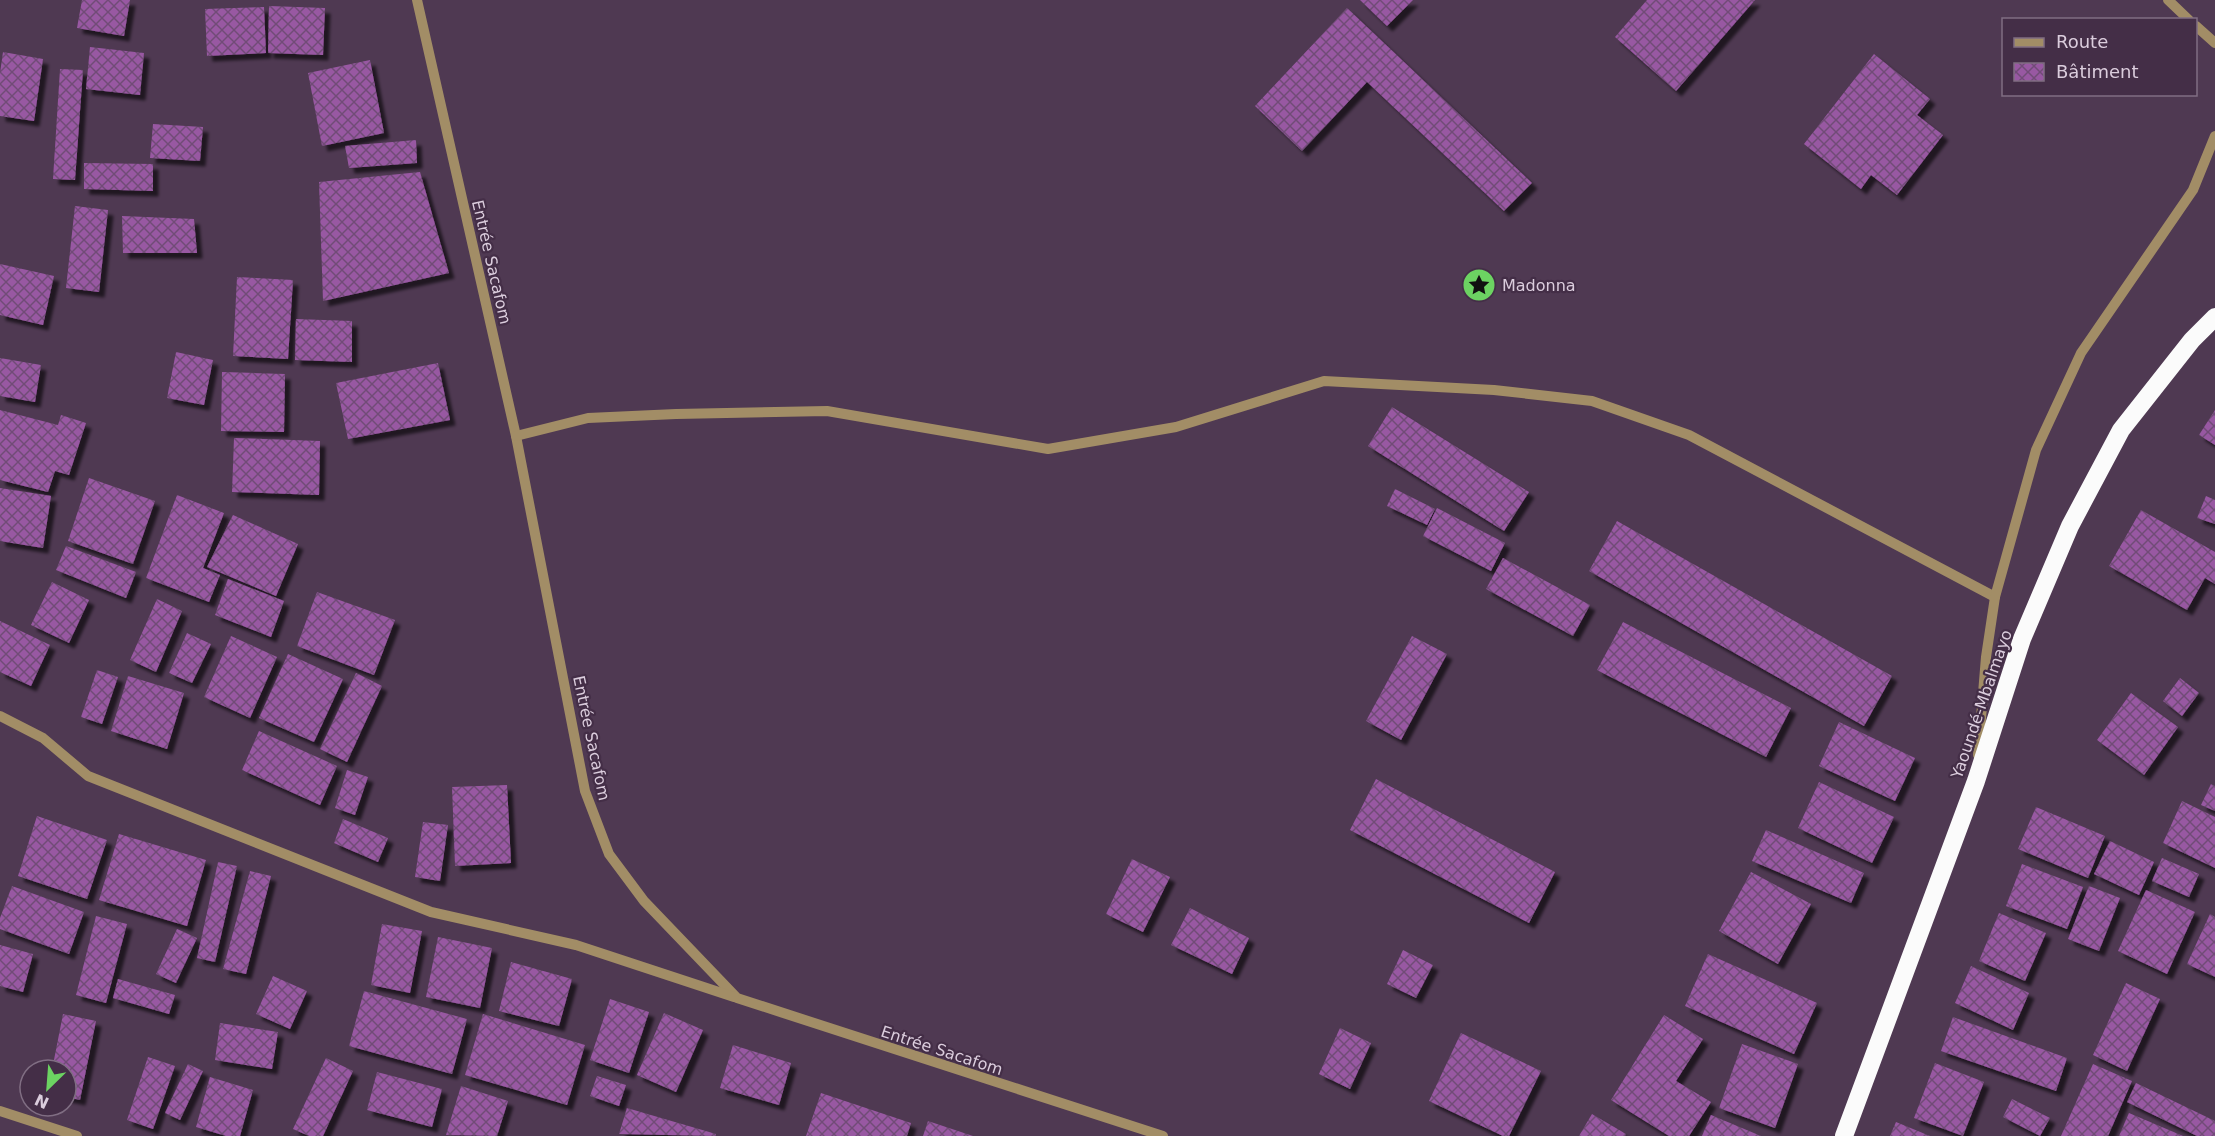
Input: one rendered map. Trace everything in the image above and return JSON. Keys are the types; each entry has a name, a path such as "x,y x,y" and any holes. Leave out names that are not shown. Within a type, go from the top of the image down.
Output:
{"highway":[{"name":"Yaoundé-Mbalmayo","path":"1844,1136 1976,781 2022,639 2070,526 2121,430 2192,340 2215,317"}],"street":[{"name":"Entrée Sacafom","path":"417,0 516,436 585,790 609,854 644,901 738,998 1163,1136"},
{"path":"2168,0 2187,18"},
{"path":"2197,27 2215,43"},
{"path":"1976,781 1986,657 1995,597 2036,450 2081,353 2193,190 2215,136"},
{"path":"516,436 588,418 827,411 1047,449 1176,427 1324,381 1494,390 1592,401 1689,435 1995,597"},
{"path":"0,716 43,738 88,776 431,912 576,945 738,998"},
{"path":"0,1111 78,1136"}],"building":[{"path":"82,0 130,0 124,36 77,28"},
{"path":"1360,0 1413,0 1387,26"},
{"path":"1647,0 1755,0 1676,91 1615,37"},
{"path":"269,6 325,8 323,55 268,53"},
{"path":"264,7 266,53 207,56 205,9"},
{"path":"1347,8 1532,183 1504,211 1367,82 1302,151 1255,106"},
{"path":"90,47 144,53 140,95 86,89"},
{"path":"3,52 43,59 34,121 0,116 0,73"},
{"path":"1874,54 1930,99 1917,115 1943,135 1897,195 1871,175 1861,189 1804,144"},
{"path":"370,60 384,133 322,146 308,73"},
{"path":"60,69 83,70 75,180 53,179"},
{"path":"153,124 203,127 200,161 150,158"},
{"path":"416,140 417,163 349,168 345,146"},
{"path":"84,163 153,164 153,191 84,189"},
{"path":"420,172 449,273 323,301 319,182"},
{"path":"75,206 108,210 99,292 66,288"},
{"path":"122,216 194,219 197,253 123,253"},
{"path":"0,264 54,276 43,325 0,315"},
{"path":"237,277 293,280 288,359 233,356"},
{"path":"296,319 352,321 352,362 295,360"},
{"path":"176,352 213,360 204,405 167,398"},
{"path":"0,358 41,365 35,402 0,396"},
{"path":"438,363 450,420 348,439 336,383"},
{"path":"222,372 285,374 284,432 221,431"},
{"path":"1392,407 1529,492 1504,531 1368,446"},
{"path":"0,410 58,425 61,415 86,423 69,475 55,471 48,492 0,480"},
{"path":"2215,410 2215,445 2199,435"},
{"path":"234,438 320,441 319,495 232,492"},
{"path":"89,478 155,501 133,564 68,541"},
{"path":"0,488 51,496 43,548 0,541"},
{"path":"1395,489 1435,509 1427,525 1387,506"},
{"path":"177,495 224,513 203,568 220,575 209,602 146,578"},
{"path":"2206,496 2215,500 2215,524 2197,518"},
{"path":"1437,508 1505,543 1491,571 1423,536"},
{"path":"2141,510 2215,552 2215,584 2205,578 2187,610 2109,566"},
{"path":"233,515 298,544 276,596 207,567"},
{"path":"1617,521 1892,676 1864,726 1589,571"},
{"path":"66,546 136,572 126,598 56,570"},
{"path":"1503,558 1590,605 1573,636 1486,589"},
{"path":"228,579 284,601 271,637 215,615"},
{"path":"52,582 89,600 69,643 31,625"},
{"path":"317,592 395,620 374,675 297,646"},
{"path":"157,599 182,611 156,672 130,660"},
{"path":"0,621 50,645 31,686 0,672"},
{"path":"1623,622 1791,708 1766,757 1597,670"},
{"path":"187,633 211,644 192,683 169,673"},
{"path":"231,636 277,657 250,718 204,697"},
{"path":"1412,636 1447,654 1401,740 1366,721"},
{"path":"288,654 343,679 314,742 259,718"},
{"path":"97,670 118,677 102,724 81,717"},
{"path":"356,673 382,686 347,762 320,749"},
{"path":"128,676 184,693 167,749 111,731"},
{"path":"2180,678 2199,693 2182,716 2163,701"},
{"path":"2131,693 2178,727 2144,775 2097,740"},
{"path":"1839,722 1915,758 1895,801 1819,766"},
{"path":"259,731 337,766 320,805 242,770"},
{"path":"347,770 368,777 355,815 335,808"},
{"path":"1376,779 1555,872 1529,923 1350,830"},
{"path":"1819,782 1894,817 1872,863 1798,828"},
{"path":"2211,784 2215,786 2215,811 2201,805"},
{"path":"507,785 511,863 455,866 452,787"},
{"path":"2182,801 2215,817 2215,868 2163,843"},
{"path":"2036,807 2105,836 2088,878 2018,849"},
{"path":"37,816 107,840 87,899 18,876"},
{"path":"343,819 388,838 378,862 334,843"},
{"path":"423,822 448,825 440,881 415,877"},
{"path":"1766,830 1864,873 1851,903 1752,861"},
{"path":"119,834 206,860 187,926 99,900"},
{"path":"2110,841 2154,862 2139,895 2094,874"},
{"path":"2162,858 2199,874 2189,897 2152,881"},
{"path":"1132,859 1170,877 1143,932 1106,914"},
{"path":"218,862 237,866 215,962 197,958"},
{"path":"2022,864 2083,887 2067,929 2006,906"},
{"path":"250,871 271,876 246,974 223,969"},
{"path":"1751,872 1811,904 1778,964 1719,931"},
{"path":"12,886 84,912 69,954 0,929 0,918"},
{"path":"2089,886 2120,898 2099,951 2068,939"},
{"path":"2146,890 2195,912 2167,974 2118,951"},
{"path":"1190,908 1249,938 1232,974 1171,945"},
{"path":"1999,913 2046,933 2025,981 1979,961"},
{"path":"2210,914 2215,917 2215,977 2187,964"},
{"path":"96,916 127,924 106,1003 76,995"},
{"path":"382,924 422,931 410,993 371,985"},
{"path":"177,929 197,938 176,983 156,974"},
{"path":"438,937 492,948 480,1008 426,997"},
{"path":"0,945 33,954 23,992 0,986"},
{"path":"1403,950 1433,965 1416,998 1387,984"},
{"path":"1708,954 1817,1003 1794,1054 1685,1006"},
{"path":"511,962 572,979 559,1026 499,1011"},
{"path":"1971,966 2029,993 2013,1030 1955,1003"},
{"path":"273,976 307,991 290,1029 256,1014"},
{"path":"118,979 175,995 169,1014 113,998"},
{"path":"2126,983 2160,999 2127,1071 2093,1055"},
{"path":"364,991 467,1019 452,1074 349,1046"},
{"path":"610,999 649,1012 629,1073 590,1060"},
{"path":"664,1013 703,1030 676,1092 637,1075"},
{"path":"63,1014 96,1021 80,1100 78,1100 78,1058 54,1058"},
{"path":"483,1014 585,1045 567,1105 465,1075"},
{"path":"1664,1015 1703,1039 1676,1081 1711,1102 1689,1136 1669,1136 1611,1100"},
{"path":"1953,1017 2067,1058 2056,1091 1941,1051"},
{"path":"220,1023 278,1032 272,1069 215,1060"},
{"path":"1340,1028 1371,1043 1350,1089 1319,1074"},
{"path":"1461,1033 1541,1071 1509,1136 1503,1136 1429,1101"},
{"path":"1742,1044 1798,1064 1775,1128 1719,1108"},
{"path":"733,1045 791,1063 779,1105 720,1088"},
{"path":"148,1057 175,1066 153,1129 127,1120"},
{"path":"326,1058 353,1071 323,1136 309,1136 293,1129"},
{"path":"1935,1063 1984,1082 1963,1136 1914,1118"},
{"path":"188,1064 203,1071 180,1120 165,1113"},
{"path":"2093,1064 2132,1081 2108,1136 2061,1136"},
{"path":"377,1072 442,1089 432,1127 367,1110"},
{"path":"597,1076 626,1085 619,1106 590,1096"},
{"path":"210,1077 253,1090 240,1136 226,1136 196,1127"},
{"path":"2136,1083 2215,1121 2215,1136 2197,1136 2127,1102"},
{"path":"461,1086 508,1101 497,1136 446,1135"},
{"path":"821,1093 911,1123 907,1136 806,1136"},
{"path":"2012,1099 2050,1118 2040,1136 2003,1117"},
{"path":"627,1108 716,1134 716,1136 619,1134"},
{"path":"2129,1113 2183,1136 2119,1136"},
{"path":"1592,1114 1626,1134 1625,1136 1579,1136"},
{"path":"1711,1115 1761,1136 1702,1136"},
{"path":"928,1121 973,1136 923,1136"},
{"path":"1896,1122 1930,1136 1890,1136"}],"place":[{"name":"Madonna","path":"1479,285"}]}
